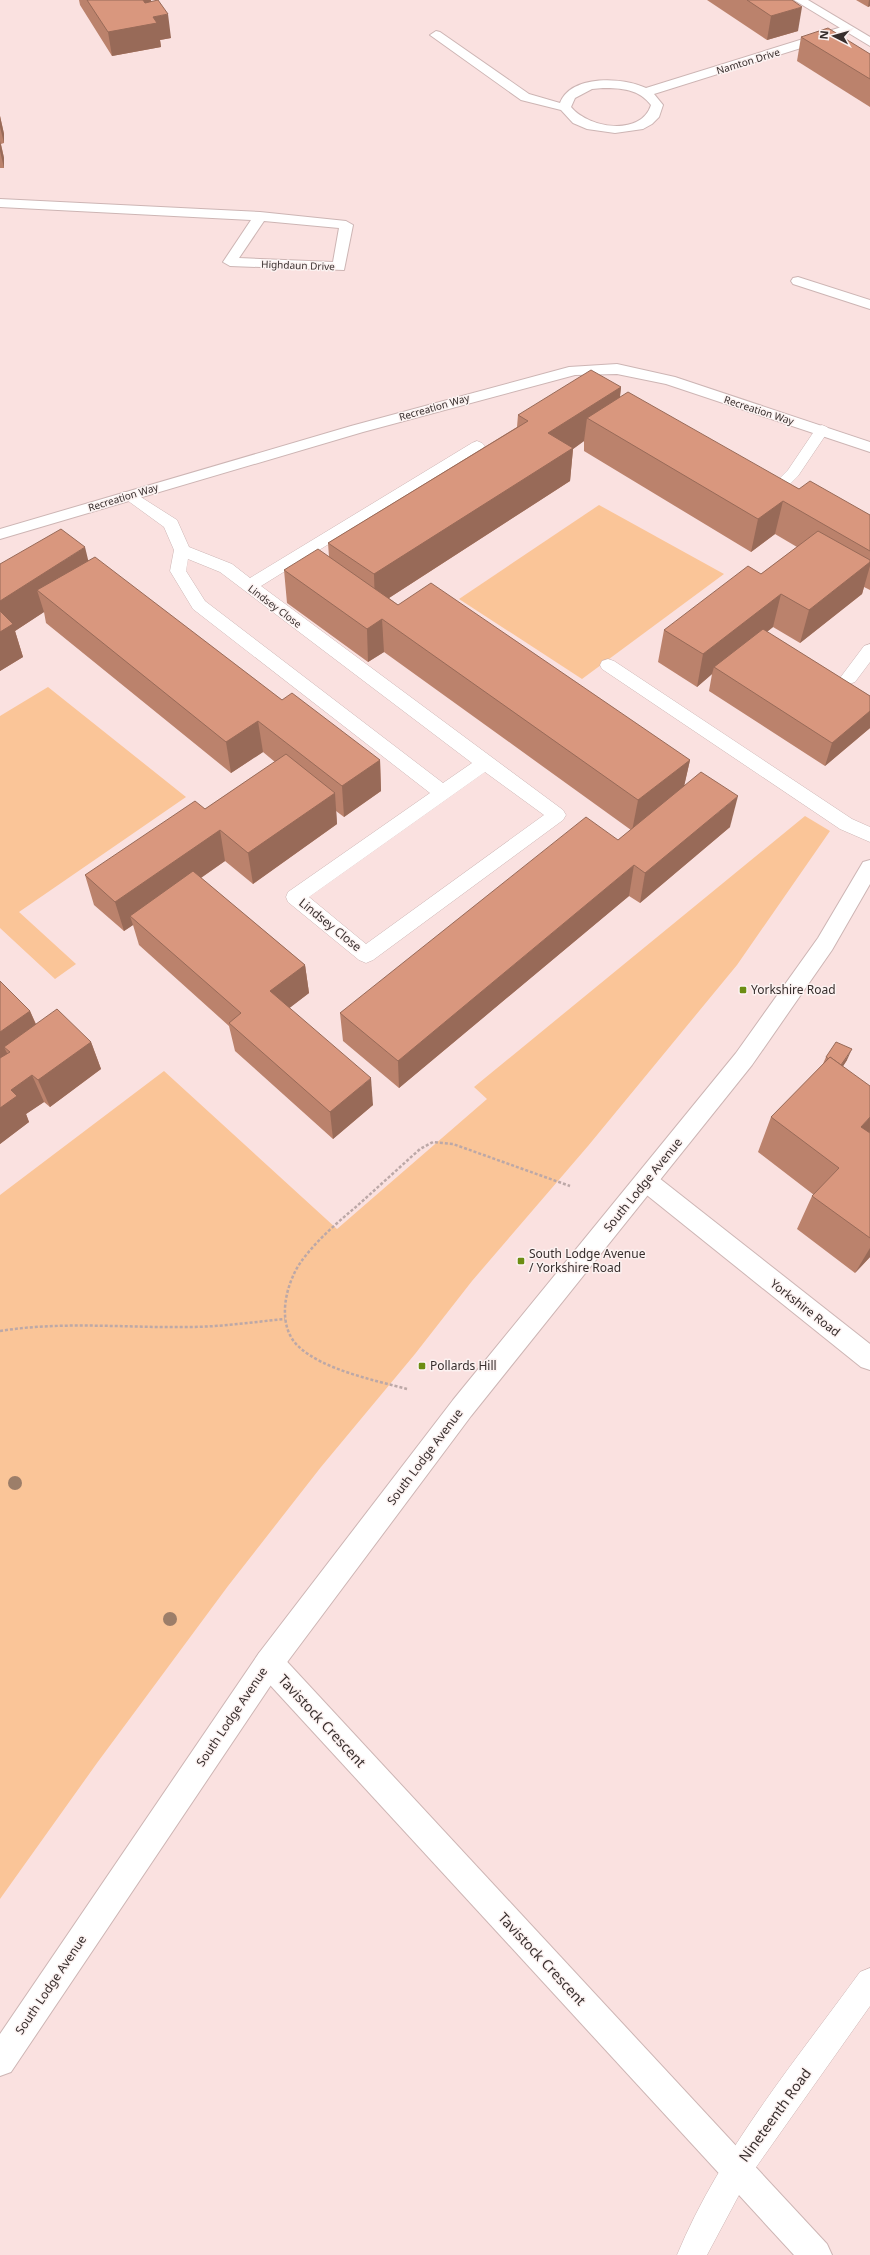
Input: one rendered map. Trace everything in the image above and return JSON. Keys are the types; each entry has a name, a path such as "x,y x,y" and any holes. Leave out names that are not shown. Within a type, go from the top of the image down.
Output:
{"street":[{"path":"800,0 870,42"},
{"name":"Namton Drive","path":"647,92 848,29"},
{"path":"436,35 526,97 553,106 565,107 574,118 584,124 598,128 628,128 651,119 656,112 657,105 647,92 617,84 589,86 569,96 565,107"},
{"name":"Highdaun Drive","path":"0,203 260,216 346,224 339,267 230,262 260,216"},
{"path":"798,281 870,305"},
{"name":"Recreation Way","path":"0,534 128,495 364,427 574,370 594,368 640,373 670,380 870,447"},
{"name":"South Lodge Avenue","path":"0,2061 269,1663 462,1408 725,1083 783,1004 824,944 870,867"},
{"name":"Yorkshire Road","path":"646,1181 870,1359"},
{"name":"Tavistock Crescent","path":"269,1663 816,2255"}],"lane":[{"path":"765,481 785,492 793,473 822,430"},
{"path":"249,586 477,446"},
{"path":"128,495 171,524 182,550 178,571 199,605 443,793"},
{"name":"Lindsey Close","path":"182,550 226,568 485,763 557,814 366,954 295,897 485,763"},
{"path":"849,678 870,650"},
{"path":"608,665 846,824 870,835"},
{"name":"Nineteenth Road","path":"692,2255 699,2238 736,2169 870,1982"}],"path":[{"path":"407,1389 349,1372 314,1356 297,1345 289,1333 285,1319 286,1299 302,1260 323,1237 420,1149 433,1142 453,1144 570,1186"},
{"path":"0,1331 54,1325 105,1323 213,1327 285,1319"}],"shaded area":[{"path":"599,505 724,574 582,679 459,599"},
{"path":"48,687 186,797 19,912 76,964 55,979 0,928 0,716"},
{"path":"805,816 830,831 737,965 588,1146 472,1281 415,1354 321,1467 228,1586 97,1763 0,1899 0,1195 164,1071 337,1229 487,1099 474,1087"}],"building":[{"path":"87,0 143,0 145,3 158,0 168,14 153,17 157,23 108,32"},
{"path":"747,0 792,0 802,7 771,16"},
{"path":"828,28 870,54 870,79 801,37"},
{"path":"591,370 621,387 548,433 573,448 374,574 328,543 528,421 518,415"},
{"path":"628,392 799,489 810,481 870,515 870,551 783,501 758,519 587,418"},
{"path":"61,529 85,547 0,601 0,564"},
{"path":"818,531 870,560 870,562 809,610 781,594 703,654 664,630 748,566 761,574"},
{"path":"318,549 398,605 431,583 690,760 638,800 382,619 367,629 284,570"},
{"path":"95,557 282,700 292,693 380,760 342,786 258,721 226,742 37,590"},
{"path":"0,611 13,624 0,632"},
{"path":"763,629 870,696 870,711 832,743 714,667"},
{"path":"286,754 335,793 248,853 220,830 115,902 85,875 195,801 205,809"},
{"path":"701,772 738,796 645,873 634,865 398,1061 340,1013 586,817 618,840"},
{"path":"193,871 305,965 270,991 371,1078 330,1112 229,1023 241,1013 130,916"},
{"path":"0,981 30,1011 0,1032"},
{"path":"57,1009 91,1042 38,1080 32,1075 11,1090 17,1096 0,1108 0,1058 10,1052 4,1047"},
{"path":"836,1042 852,1049 841,1065 830,1057 829,1059 826,1057"},
{"path":"830,1057 870,1086 870,1117 861,1127 870,1133 870,1238 812,1196 839,1168 771,1117"}],"place":[{"name":"Yorkshire Road","path":"743,990"},
{"name":"South Lodge Avenue / Yorkshire Road","path":"521,1261"},
{"name":"Pollards Hill","path":"422,1366"}]}
